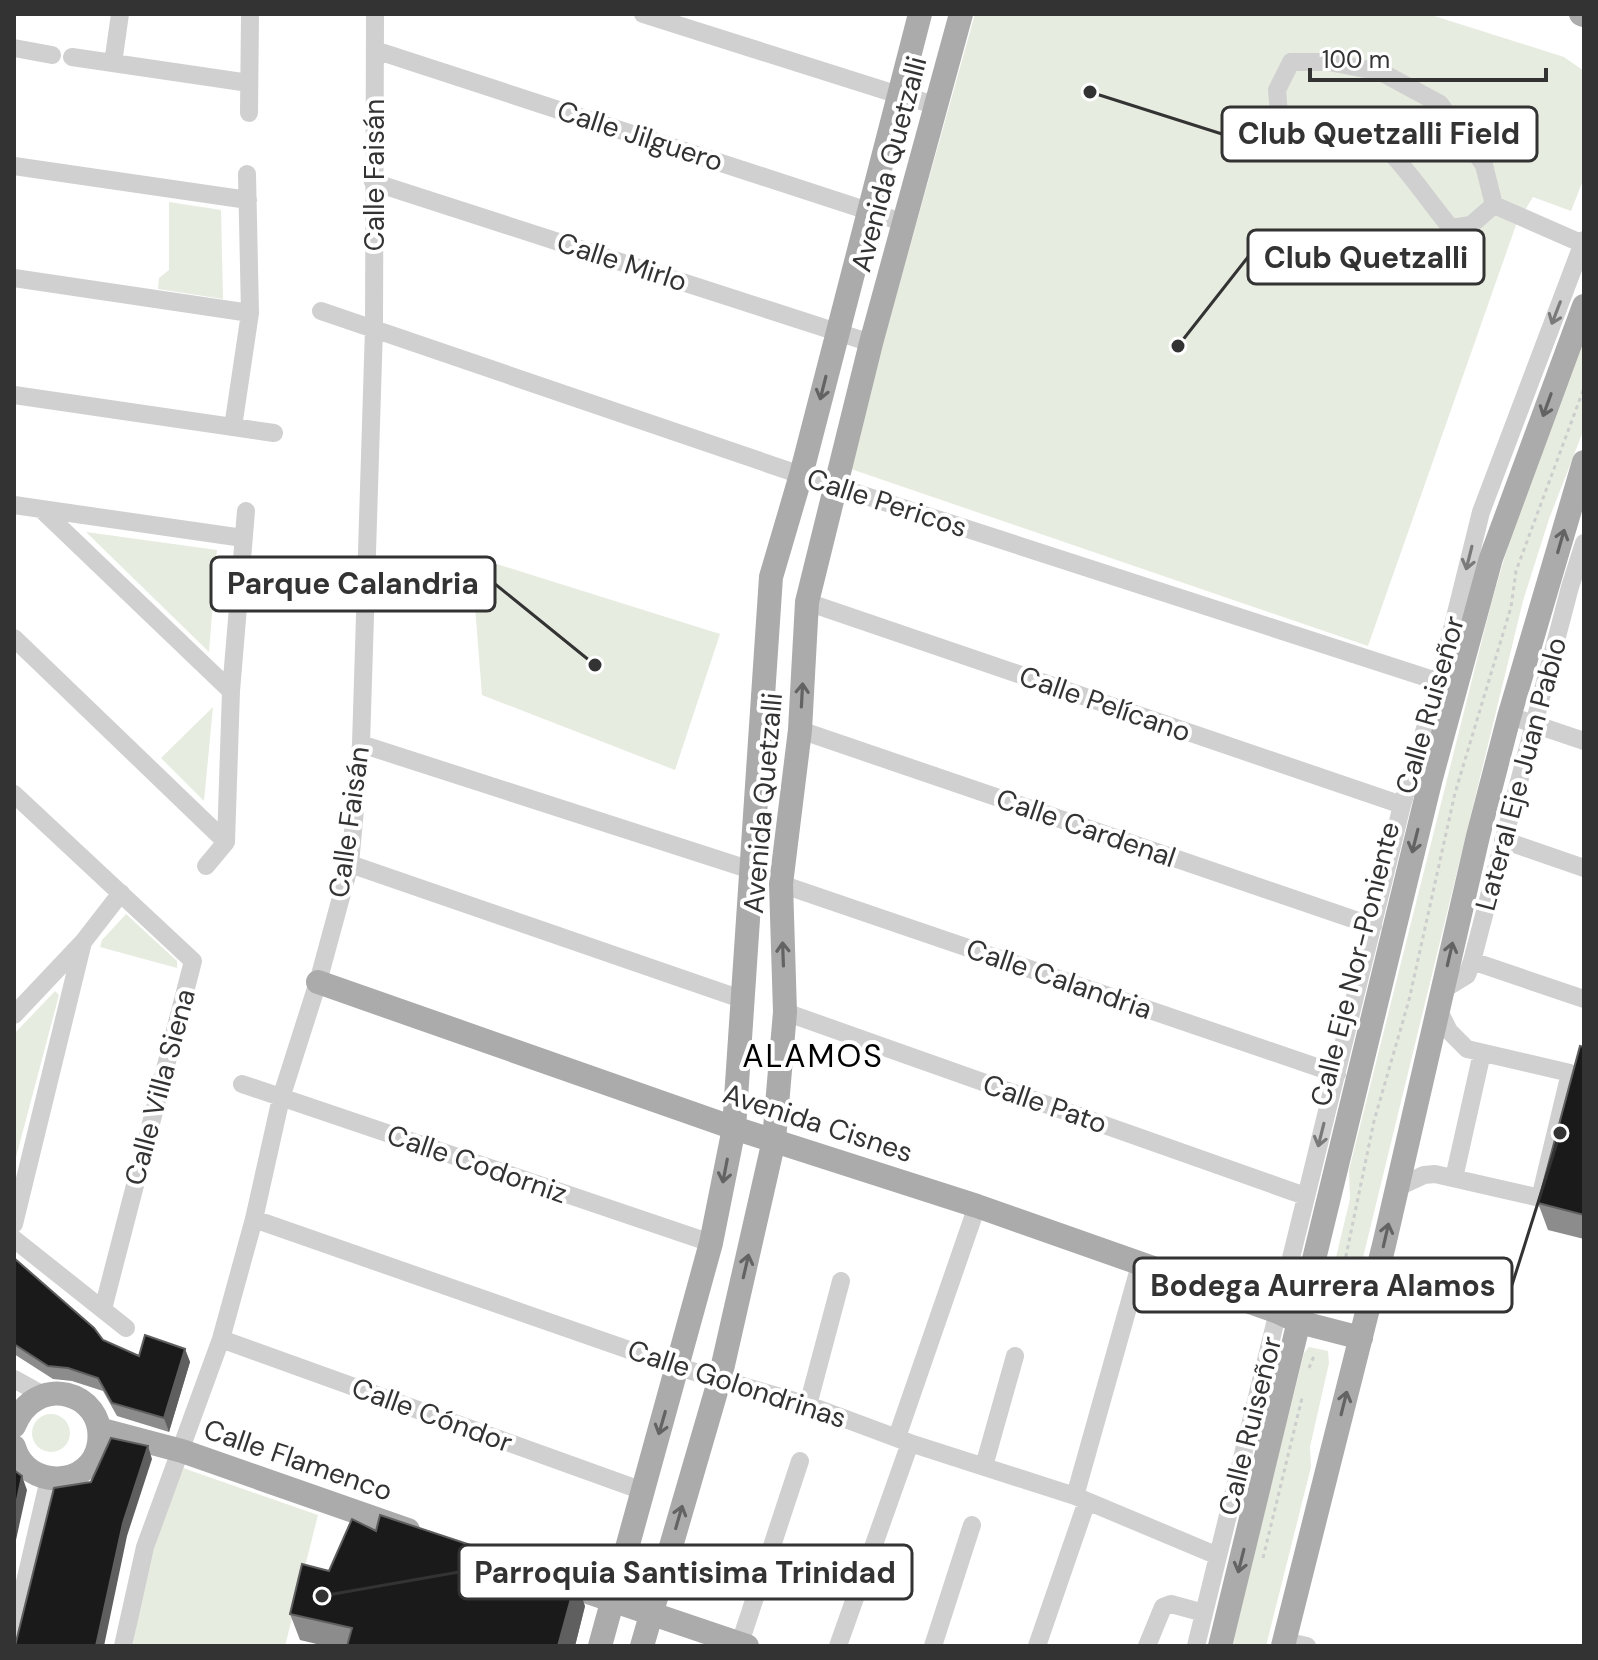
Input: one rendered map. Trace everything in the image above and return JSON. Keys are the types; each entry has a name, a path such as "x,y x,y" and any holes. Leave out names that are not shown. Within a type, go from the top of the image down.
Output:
{"main road":[{"name":"Avenida Quetzalli","path":"600,1646 711,1243 734,1128 771,577 801,475 920,14"},
{"name":"Avenida Quetzalli","path":"642,1646 720,1378 774,1140 785,1012 781,884 800,730 807,602 871,343 961,14"},
{"name":"Calle Eje Nor-Poniente","path":"1220,1646 1288,1317 1431,778 1447,685 1584,306"},
{"path":"1291,1644 1439,999 1509,717 1584,462"},
{"name":"Avenida Cisnes","path":"318,982 734,1128 977,1206 1288,1317 1361,1338"},
{"path":"14,1426 19,1413 29,1402 57,1393 72,1396 85,1404 94,1415 99,1429 95,1456 76,1475 63,1479 49,1479 35,1474 23,1465 14,1450"},
{"name":"Calle Flamenco","path":"99,1429 182,1451 435,1539"},
{"path":"524,1570 742,1645"}],"street":[{"path":"113,63 120,14"},
{"path":"249,113 250,14"},
{"name":"Calle Faisán","path":"123,1646 145,1547 221,1339 254,1219 281,1098 318,982 350,864 361,744 374,328 375,14"},
{"path":"643,14 936,105"},
{"path":"14,48 52,55"},
{"name":"Calle Jilguero","path":"375,50 905,223"},
{"path":"72,57 249,83"},
{"path":"1291,62 1329,62 1381,72 1440,104 1484,165 1494,205 1471,225 1451,228 1428,202 1403,165 1356,125 1342,120 1312,125 1279,114 1277,90 1291,62"},
{"path":"14,166 248,200"},
{"path":"233,427 250,313 247,174"},
{"name":"Calle Mirlo","path":"373,182 871,343"},
{"path":"1494,205 1583,242"},
{"name":"Calle Ruiseñor","path":"1196,1646 1218,1556 1288,1317 1305,1196 1402,805 1447,685 1481,512 1583,242"},
{"path":"14,278 250,313"},
{"name":"Calle Pericos","path":"321,311 801,475 1447,685"},
{"path":"14,395 274,433"},
{"path":"14,505 243,538"},
{"path":"41,509 231,691"},
{"path":"206,866 226,842 231,691 246,511"},
{"name":"Lateral Eje Juan Pablo","path":"1439,999 1467,975 1472,961 1534,724 1577,590 1584,543"},
{"name":"Calle Pelícano","path":"807,602 1402,805"},
{"path":"14,638 226,842"},
{"path":"1509,717 1584,741"},
{"name":"Calle Cardenal","path":"800,730 1373,926"},
{"path":"361,744 751,870"},
{"name":"Calle Villa Siena","path":"14,794 193,961 103,1309"},
{"path":"1503,840 1584,868"},
{"path":"350,864 744,1000"},
{"name":"Calle Calandria","path":"781,884 1337,1074"},
{"path":"14,1015 83,942 121,893"},
{"path":"14,1224 83,942"},
{"path":"1472,961 1584,999"},
{"path":"1396,1188 1424,1175 1435,1174 1540,1198 1570,1073 1467,1049 1449,1031 1439,999"},
{"name":"Calle Pato","path":"785,1012 1305,1196"},
{"path":"1454,1178 1482,1053"},
{"name":"Calle Codorniz","path":"242,1084 711,1243"},
{"path":"838,1646 977,1206"},
{"name":"Calle Golondrinas","path":"254,1219 678,1367 808,1405 1081,1499 1218,1556"},
{"path":"14,1239 126,1328"},
{"path":"1037,1646 1081,1499 1140,1265"},
{"path":"808,1405 841,1281"},
{"name":"Calle Cóndor","path":"221,1339 643,1491"},
{"path":"984,1466 1015,1356"},
{"path":"14,1379 43,1395"},
{"path":"742,1645 800,1461"},
{"path":"14,1629 49,1479"},
{"path":"933,1646 972,1525"},
{"path":"1147,1646 1163,1607 1171,1604 1204,1613"}],"path":[{"path":"1336,1304 1374,1121 1409,1000 1455,793 1511,607 1516,571 1584,388"},
{"path":"1305,1378 1314,1356"},
{"path":"1261,1567 1303,1389"}],"shaded area":[{"path":"975,14 1428,14 1564,57 1584,71 1584,178 1571,211 1533,197 1516,225 1368,646 848,468"},
{"path":"169,202 221,210 223,299 158,289 159,278 169,270"},
{"path":"1584,338 1584,429 1549,519 1523,601 1350,1311 1327,1306 1326,1299 1350,1199 1349,1170 1491,604 1524,490"},
{"path":"86,532 217,550 209,652"},
{"path":"471,556 720,634 675,770 482,695"},
{"path":"213,707 204,801 161,758"},
{"path":"126,914 177,961 177,968 100,947 102,940"},
{"path":"55,991 59,995 14,1165 14,1034"},
{"path":"1309,1347 1328,1351 1329,1363 1310,1447 1311,1467 1266,1646 1231,1646 1304,1353"},
{"path":"51,1414 65,1419 70,1433 65,1447 51,1452 37,1447 32,1433 37,1419"},
{"path":"183,1468 318,1515 285,1646 133,1644 151,1547"}],"building":[{"path":"1580,1046 1584,1047 1584,1215 1538,1203"},
{"path":"14,1258 94,1328 103,1340 139,1356 145,1335 185,1349 164,1418 112,1403 98,1378 68,1368 48,1366 14,1344"},
{"path":"111,1438 148,1446 123,1523 96,1646 15,1646 54,1488 91,1482"},
{"path":"14,1470 22,1476 14,1514"},
{"path":"380,1515 576,1580 558,1646 347,1646 352,1628 290,1614 302,1564 329,1571 352,1519 376,1531"}],"place":[{"name":"Club Quetzalli Field","path":"1090,92"},
{"name":"Club Quetzalli","path":"1178,346"},
{"name":"Parque Calandria","path":"595,665"},
{"name":"Bodega Aurrera Alamos","path":"1560,1133"},
{"name":"Parroquia Santisima Trinidad","path":"322,1596"}],"district":[{"name":"ALAMOS","path":"813,1056"}]}
